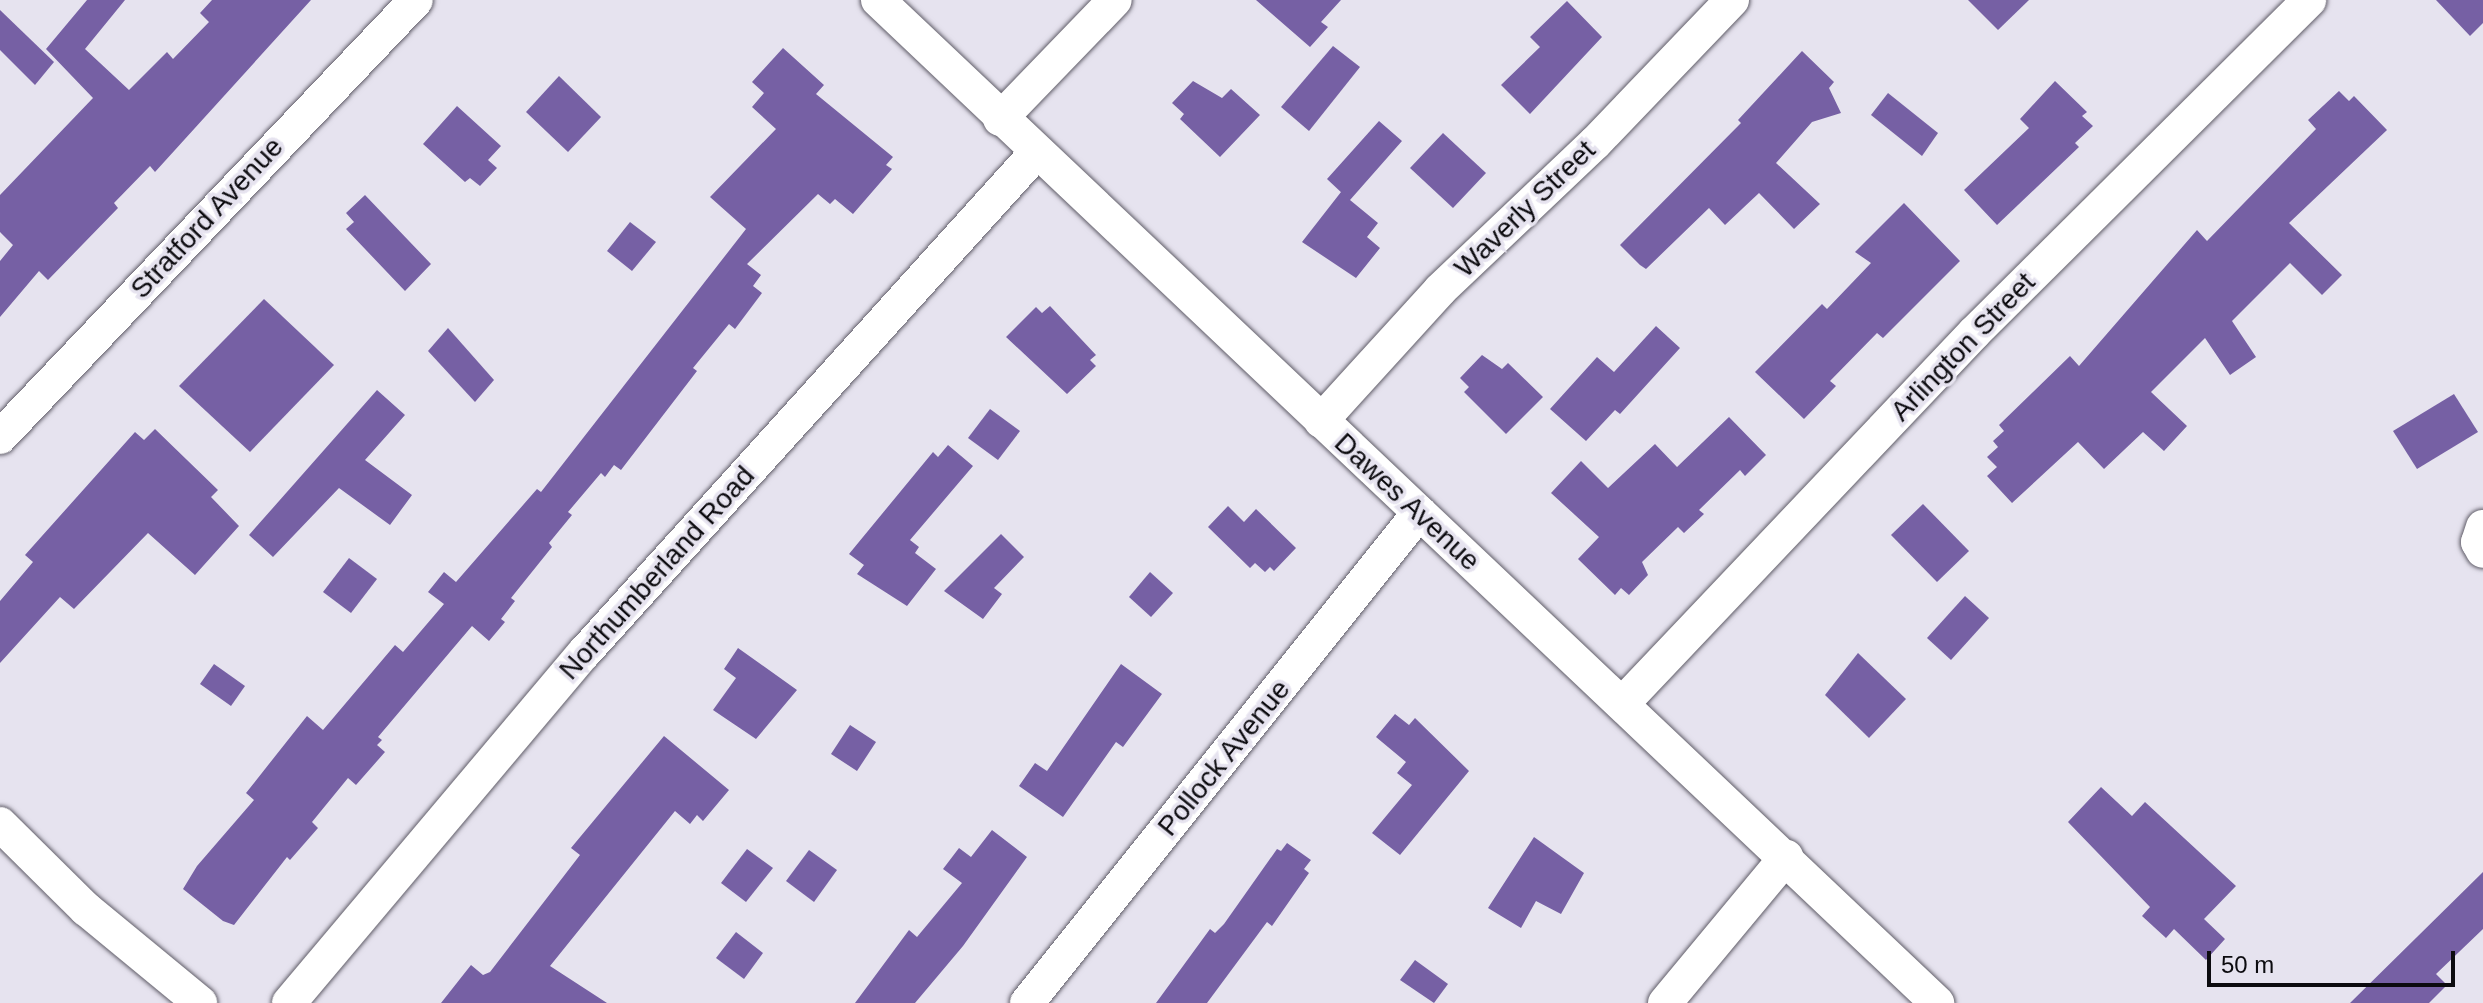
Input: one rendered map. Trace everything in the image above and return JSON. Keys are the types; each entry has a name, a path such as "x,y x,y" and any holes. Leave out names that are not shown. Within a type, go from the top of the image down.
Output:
{"street":[{"name":"Stratford Avenue","path":"0,437 416,0"},
{"name":"Dawes Avenue","path":"878,0 1036,153 1624,702 1937,1003"},
{"path":"1000,119 1115,0"},
{"name":"Waverly Street","path":"1321,421 1440,290 1595,143 1732,0"},
{"name":"Arlington Street","path":"1624,702 1975,332 2309,0"},
{"name":"Northumberland Road","path":"289,1003 584,653 1036,153"},
{"name":"Pollock Avenue","path":"1027,1003 1419,513"},
{"path":"2483,527 2478,542 2483,551"},
{"path":"0,824 86,909 200,1003"},
{"path":"1665,1003 1786,857"}],"building":[{"path":"87,0 125,0 85,49 129,90 167,52 173,59 209,22 200,13 212,0 311,0 155,172 150,166 114,203 118,208 48,280 39,271 0,317 0,261 13,245 0,232 0,195 93,98 46,49"},
{"path":"1256,0 1341,0 1321,22 1328,27 1310,47"},
{"path":"1968,0 2029,0 1998,30"},
{"path":"2436,0 2483,0 2483,23 2470,36"},
{"path":"1567,1 1602,37 1530,114 1501,85 1540,47 1530,37"},
{"path":"0,10 54,62 35,85 0,50"},
{"path":"1333,46 1360,67 1309,131 1281,107"},
{"path":"783,48 824,85 816,94 893,157 886,165 892,169 853,214 835,199 830,204 818,194 747,264 761,275 753,286 762,293 735,329 729,324 693,368 697,371 621,470 614,465 605,477 601,473 568,512 572,515 549,543 552,547 511,598 515,601 501,619 505,622 489,641 472,626 378,737 382,740 377,745 385,752 356,785 348,778 312,822 318,828 290,860 287,857 234,925 223,921 183,889 197,866 254,800 246,793 307,716 323,730 395,645 403,652 444,604 428,592 444,572 456,582 537,489 541,492 746,229 710,197 776,129 752,107 764,93 752,82"},
{"path":"1802,51 1834,82 1829,88 1841,113 1812,122 1776,163 1820,204 1794,229 1759,193 1725,225 1709,208 1646,269 1640,265 1620,245 1741,123 1738,120"},
{"path":"559,76 601,117 568,152 526,112"},
{"path":"1193,81 1222,98 1231,89 1260,115 1220,157 1180,119 1184,114 1172,103"},
{"path":"2055,81 2087,112 2082,116 2093,126 2075,143 2079,147 1997,225 1964,190 2029,128 2020,119"},
{"path":"2339,91 2349,101 2354,96 2387,130 2289,223 2342,275 2322,295 2290,263 2232,321 2256,357 2230,375 2205,338 2151,392 2187,426 2164,451 2143,432 2104,469 2078,442 2012,503 1987,476 1997,467 1987,457 1998,447 1993,441 2004,431 1999,425 2070,356 2079,366 2197,230 2207,241 2316,129 2308,120"},
{"path":"1888,93 1938,133 1922,156 1871,115"},
{"path":"457,106 501,146 488,160 497,168 480,186 470,178 465,182 423,144"},
{"path":"1379,121 1402,141 1350,200 1378,223 1367,237 1380,248 1356,278 1302,242 1341,192 1327,179"},
{"path":"1443,133 1486,173 1453,208 1410,168"},
{"path":"365,195 431,264 405,291 346,229 354,222 346,213"},
{"path":"1904,203 1960,261 1883,338 1877,333 1830,381 1836,386 1804,419 1755,372 1822,304 1827,309 1871,263 1855,252"},
{"path":"630,222 656,242 632,271 607,251"},
{"path":"264,299 334,365 250,452 179,386"},
{"path":"1050,306 1096,355 1090,360 1096,366 1067,394 1006,337 1036,307 1042,313"},
{"path":"1656,326 1680,348 1620,414 1615,410 1586,441 1550,409 1597,357 1614,372"},
{"path":"448,328 494,380 475,402 428,351"},
{"path":"1482,355 1502,369 1508,363 1543,397 1506,434 1464,392 1469,387 1460,378"},
{"path":"377,390 405,415 365,460 412,495 390,525 339,488 273,557 249,535"},
{"path":"2454,394 2478,432 2417,469 2393,431"},
{"path":"990,409 1020,431 998,460 968,438"},
{"path":"1729,417 1766,455 1745,476 1740,470 1699,510 1704,514 1684,533 1678,527 1642,562 1648,575 1629,595 1621,588 1615,595 1578,559 1599,537 1551,493 1581,461 1608,488 1655,444 1677,467"},
{"path":"155,429 218,490 211,497 239,526 195,575 148,533 74,609 60,597 0,663 0,601 33,562 25,555 135,432 144,440"},
{"path":"948,445 973,466 910,540 919,547 915,553 936,569 907,606 857,574 864,565 849,554 933,452 938,457"},
{"path":"1923,504 1969,551 1937,582 1891,535"},
{"path":"1228,506 1244,522 1256,509 1296,548 1274,571 1270,567 1265,572 1255,563 1250,568 1208,527"},
{"path":"1001,534 1024,557 994,588 1002,594 983,619 944,591"},
{"path":"349,558 377,579 351,613 323,592"},
{"path":"1150,572 1173,593 1151,617 1129,597"},
{"path":"1965,596 1989,618 1951,660 1927,638"},
{"path":"738,648 797,690 756,739 713,710 736,678 724,669"},
{"path":"1858,653 1906,699 1869,738 1825,695"},
{"path":"214,664 245,686 231,706 200,684"},
{"path":"1121,664 1162,694 1123,747 1116,742 1063,817 1019,786 1035,763 1047,771"},
{"path":"1395,714 1409,725 1415,718 1469,771 1400,855 1372,833 1412,785 1397,773 1406,762 1376,737"},
{"path":"850,725 876,742 857,771 831,754"},
{"path":"664,736 729,790 703,821 697,815 690,824 675,811 550,966 607,1003 441,1003 471,965 483,975 490,972 580,855 571,848"},
{"path":"2101,787 2132,816 2145,802 2236,886 2204,919 2225,939 2206,960 2174,929 2166,938 2142,916 2150,907 2068,822"},
{"path":"992,830 1027,857 963,946 915,1003 855,1003 909,930 917,937 962,883 943,869 959,848 971,857"},
{"path":"1534,837 1584,873 1561,914 1536,901 1521,928 1488,908"},
{"path":"1287,843 1311,860 1304,869 1309,873 1272,926 1267,922 1207,1003 1156,1003 1210,929 1215,933 1224,924 1277,849 1281,851"},
{"path":"747,849 773,868 746,902 721,883"},
{"path":"809,850 837,870 814,902 786,881"},
{"path":"2483,872 2483,929 2436,974 2447,985 2429,1003 2350,1003"},
{"path":"736,932 763,953 744,979 716,958"},
{"path":"1415,960 1448,984 1434,1003 1400,980"}]}
